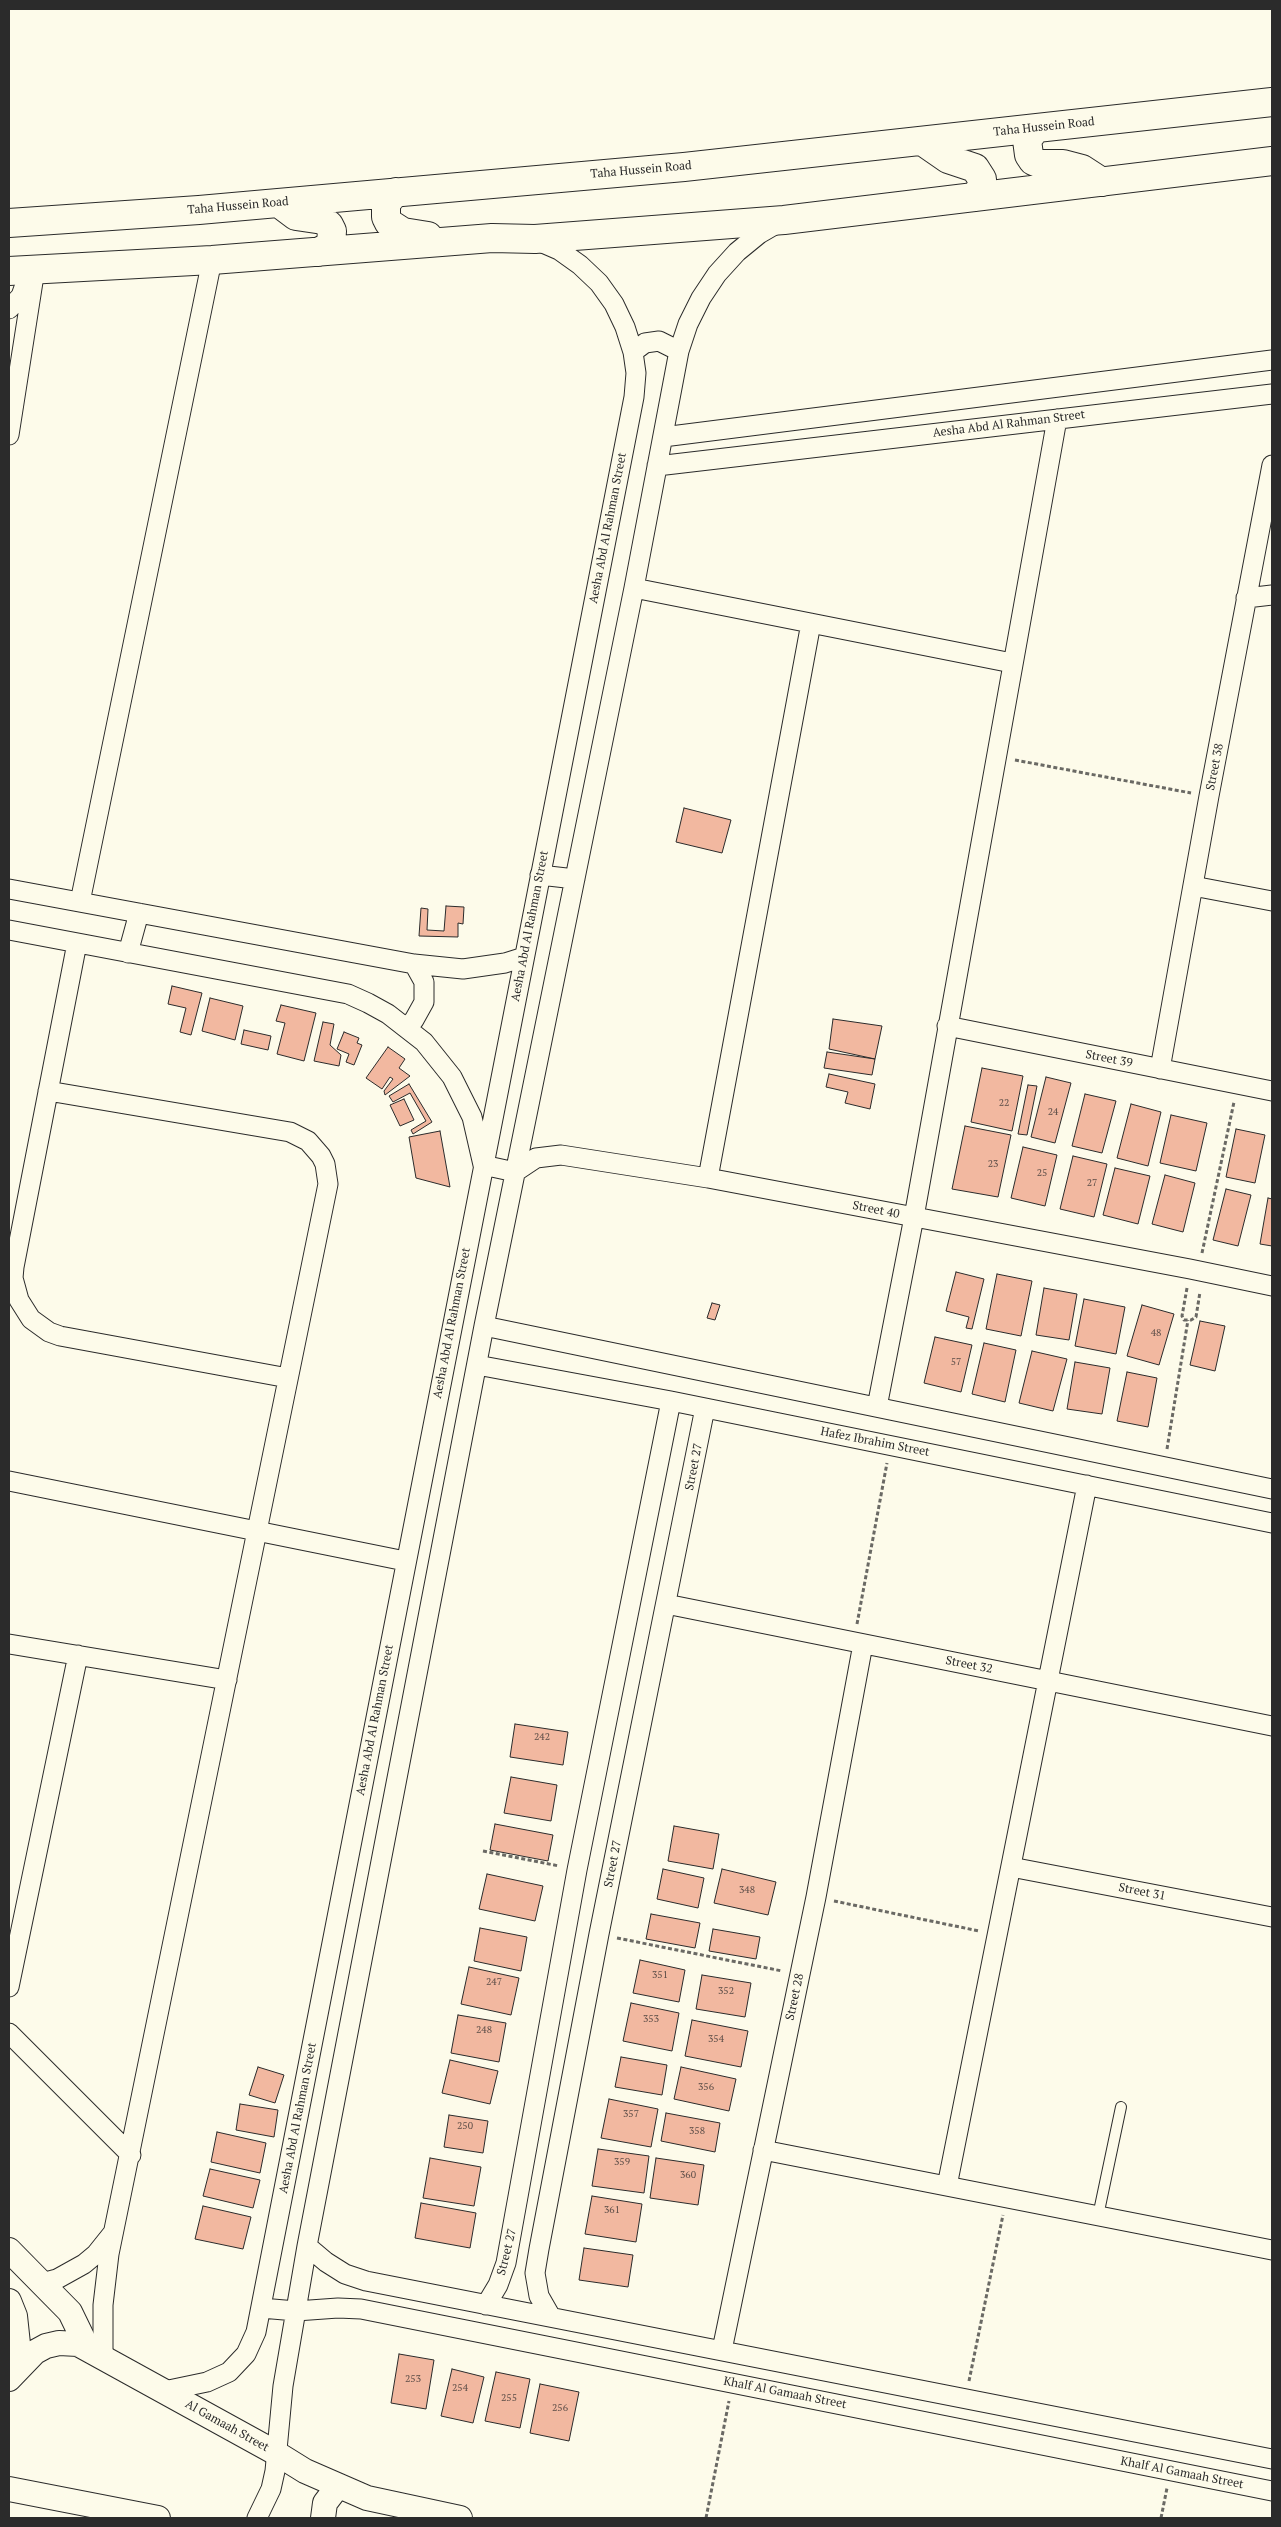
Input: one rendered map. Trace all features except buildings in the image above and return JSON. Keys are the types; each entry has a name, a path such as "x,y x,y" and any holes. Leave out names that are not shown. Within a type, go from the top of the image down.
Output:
{"main road":[{"name":"Taha Hussein Road","path":"9,223 279,203 684,167 1272,102"},
{"path":"1036,128 1030,133 1026,148 1034,161 1040,164 1063,164 1082,169 1102,182"},
{"path":"922,141 948,159 975,168 982,179 982,186 976,197"},
{"path":"24,270 212,260 492,238 535,239 784,220 1272,161"},
{"path":"396,192 386,203 386,217 389,224 395,229 423,234 443,242"},
{"path":"279,203 296,216 323,220 329,225 332,231 331,243 328,247 318,252"}],"street":[{"path":"257,2518 271,2489 283,2386 307,2246 484,1326 634,588 679,351 688,324 700,298 717,274 737,252 759,234 784,220"},
{"name":"Aesha Abd Al Rahman Street","path":"164,2390 206,2382 229,2372 246,2354 256,2332 634,397 636,373 633,352 622,319 598,283 580,265 559,250 535,239"},
{"path":"80,902 212,260"},
{"path":"9,309 15,304 25,288 24,270"},
{"path":"9,435 24,270"},
{"path":"633,352 645,343 659,341 679,351"},
{"path":"663,436 1272,360"},
{"name":"Aesha Abd Al Rahman Street","path":"657,466 1272,394"},
{"path":"878,1407 914,1217 946,1026 1057,419"},
{"name":"Street 38","path":"1160,1069 1209,796 1272,465"},
{"path":"634,588 1012,663"},
{"path":"1246,598 1272,595"},
{"path":"708,1178 811,623"},
{"path":"540,875 575,879"},
{"path":"1193,886 1272,901"},
{"path":"9,888 414,964 463,968 498,964 524,957"},
{"path":"128,953 139,913"},
{"path":"9,930 348,994 388,1014 407,1027 439,1058 463,1096 479,1139 483,1165 515,1172"},
{"path":"77,943 14,1267 15,1289 21,1305 31,1319 49,1332 60,1336 288,1378"},
{"path":"407,1027 420,1012 425,992 420,973 414,964"},
{"name":"Street 39","path":"946,1026 1272,1091"},
{"path":"48,1091 290,1132 308,1141 315,1148 325,1164 328,1184 104,2288 95,2352"},
{"name":"Street 40","path":"515,1172 536,1158 562,1155 708,1178 1197,1270 1272,1286"},
{"path":"484,1326 1272,1489"},
{"name":"Hafez Ibrahim Street","path":"477,1365 671,1401 1272,1523"},
{"name":"Street 27","path":"486,2304 498,2285 506,2263 577,1870 671,1401"},
{"name":"Street 27","path":"551,2317 540,2296 535,2272 599,1934 705,1408"},
{"path":"9,1481 406,1561"},
{"path":"947,2186 1087,1485"},
{"name":"Street 32","path":"666,1604 1272,1726"},
{"name":"Street 28","path":"722,2350 816,1897 859,1643"},
{"path":"9,1644 227,1680"},
{"path":"9,1987 78,1655"},
{"path":"379,1696 412,1702"},
{"name":"Street 31","path":"1011,1867 1272,1917"},
{"path":"9,2033 131,2155"},
{"path":"763,2150 1272,2250"},
{"path":"42,2283 57,2279 84,2264 96,2254 116,2229"},
{"path":"307,2246 326,2262 345,2274 366,2281 1272,2459"},
{"path":"9,2250 70,2312 95,2352"},
{"path":"9,2301 15,2316 18,2344 9,2374"},
{"name":"Khalf Al Gamaah Street","path":"261,2308 296,2311 361,2308 1272,2491"},
{"name":"Al Gamaah Street","path":"9,2379 35,2352 46,2346 68,2342 95,2352 305,2471 338,2486 367,2498 460,2518"},
{"path":"1091,2454 1098,2425"},
{"path":"9,2470 20,2491 158,2518"},
{"path":"323,2518 325,2503 338,2486"}],"lane":[{"path":"1098,2216 1121,2107"}],"path":[{"path":"996,756 1209,796"},
{"path":"1197,1270 1196,1317 1188,1320 1182,1317 1197,1270 1237,1084"},
{"path":"1164,1467 1188,1320"},
{"path":"859,1643 890,1445"},
{"path":"483,1851 577,1870"},
{"path":"816,1897 998,1935"},
{"path":"599,1934 800,1974"},
{"path":"966,2399 1006,2198"},
{"path":"706,2518 732,2383"},
{"path":"1161,2518 1171,2470"}]}
